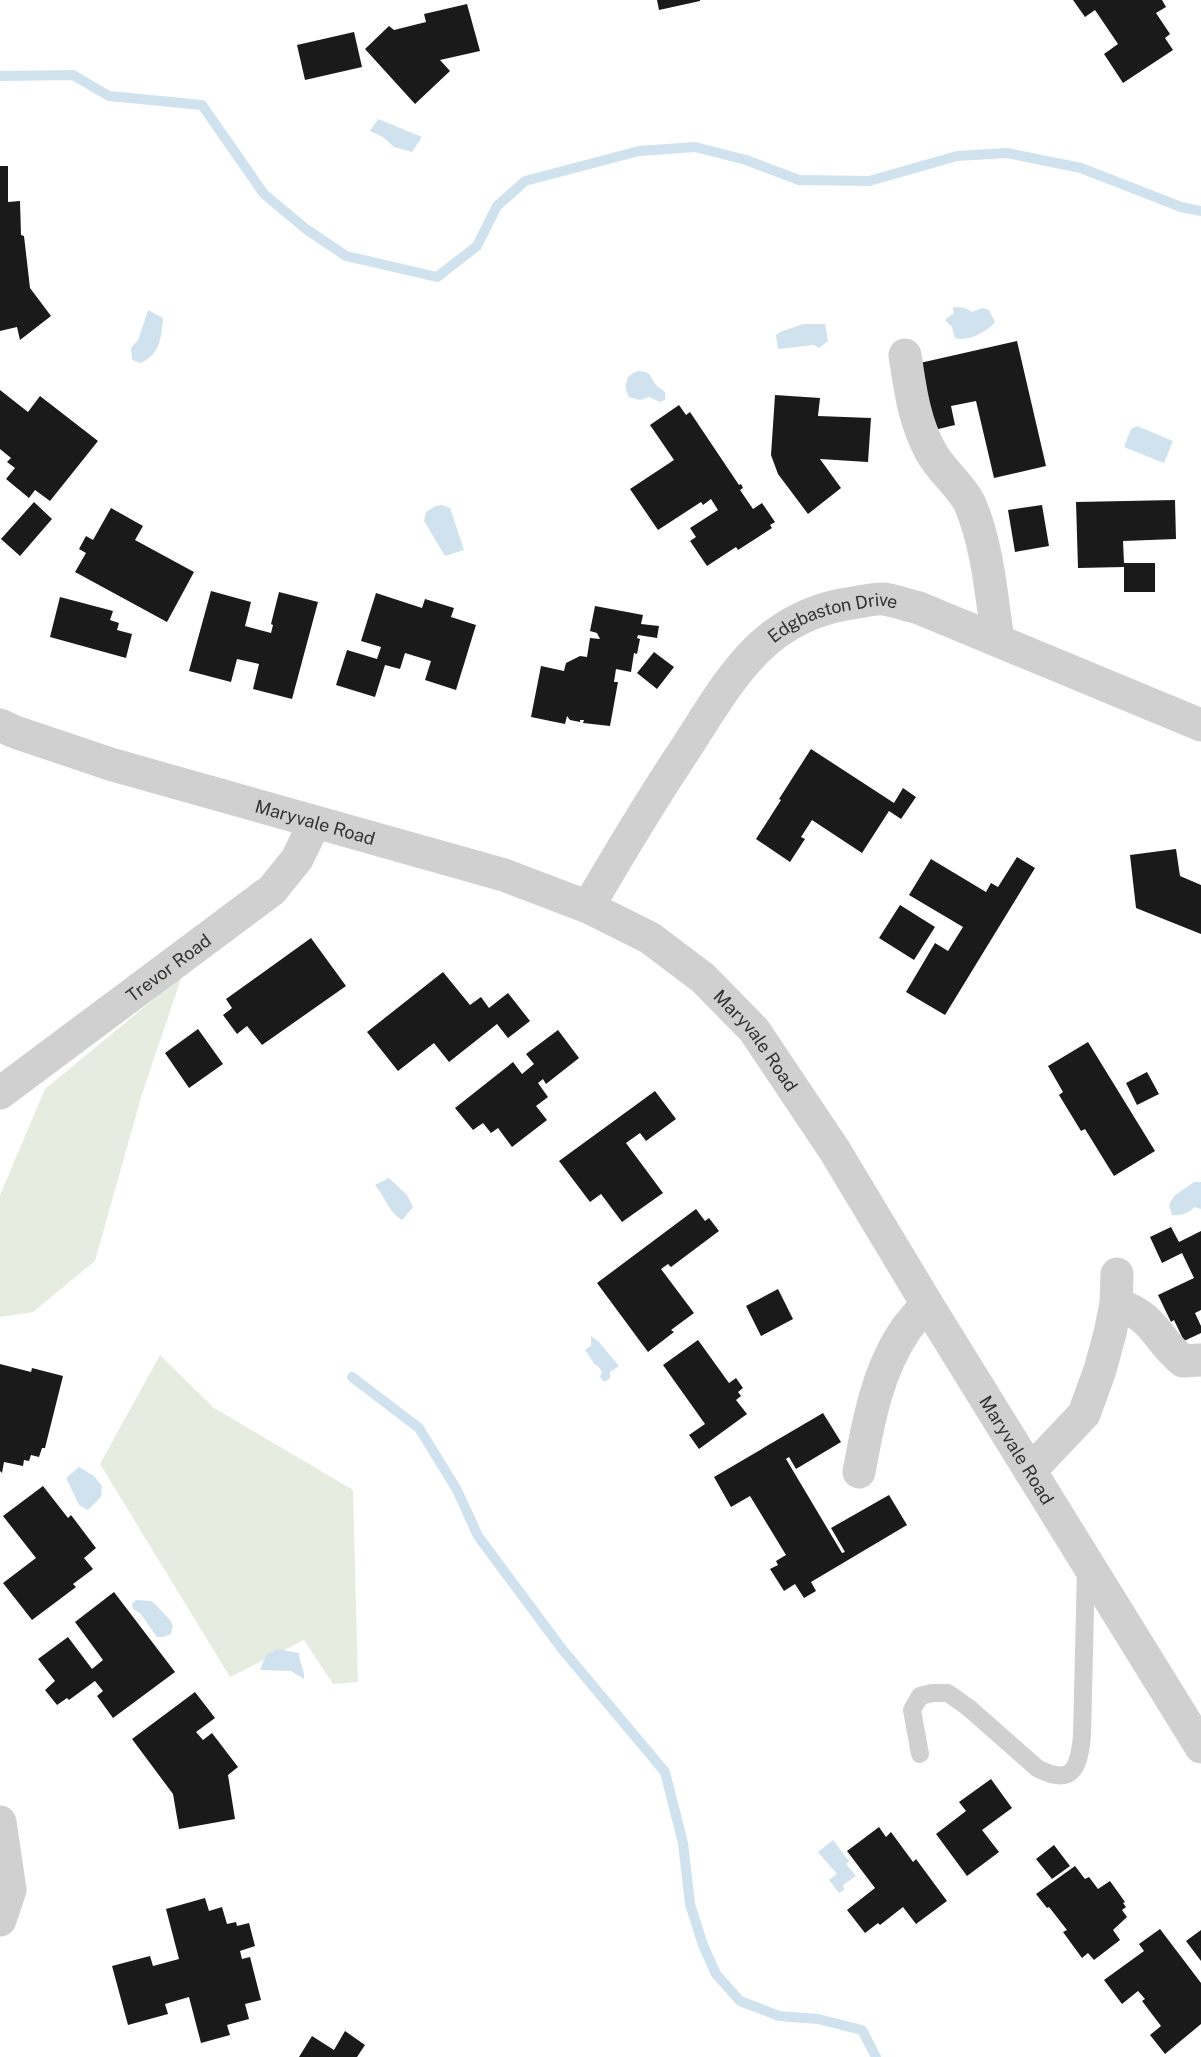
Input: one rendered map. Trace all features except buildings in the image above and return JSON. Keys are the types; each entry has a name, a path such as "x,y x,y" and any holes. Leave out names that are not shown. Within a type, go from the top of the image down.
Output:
{"street":[{"path":"904,354 913,405 921,432 932,454 968,501 977,523 987,565 998,640"},
{"name":"Edgbaston Drive","path":"588,907 672,769 736,671 753,651 777,632 808,615 837,605 882,599 919,608 1201,725"},
{"name":"Maryvale Road","path":"0,725 110,764 504,875 588,907 650,938 703,978 754,1030 835,1151 1201,1747"},
{"name":"Trevor Road","path":"0,1093 272,890 297,859 315,822"},
{"path":"1030,1471 1084,1414 1100,1370 1116,1289 1130,1308 1151,1323 1183,1361 1201,1360"},
{"path":"859,1472 867,1425 882,1376 906,1330 927,1304"},
{"path":"0,1822 10,1890 0,1920"}],"lane":[{"path":"920,1754 912,1710 920,1696 948,1693 969,1708 1037,1768 1050,1775 1060,1776 1070,1773 1078,1763 1082,1736 1086,1561"}],"shaded area":[{"path":"182,976 142,1094 95,1261 33,1312 0,1317 0,1195 45,1089"},
{"path":"160,1355 214,1408 353,1490 358,1682 333,1684 304,1640 230,1677 100,1464"}],"water":[{"path":"378,119 422,137 412,152 394,147 383,137 370,131"},
{"path":"953,307 965,308 972,312 982,308 989,310 995,322 977,335 966,339 955,338 952,327 945,320 954,313"},
{"path":"148,310 163,318 162,332 153,354 141,363 132,360 131,348 138,340"},
{"path":"803,324 825,324 828,341 819,348 814,345 778,349 776,335"},
{"path":"638,371 650,375 656,385 665,392 665,400 660,402 649,397 640,400 629,397 626,381 630,375"},
{"path":"1137,426 1173,441 1164,463 1124,447 1131,429"},
{"path":"442,505 450,508 464,550 445,556 424,521 426,512"},
{"path":"389,1178 407,1195 413,1207 402,1220 390,1208 375,1185"},
{"path":"1194,1182 1201,1182 1201,1209 1195,1207 1184,1214 1172,1215 1169,1205 1174,1196"},
{"path":"591,1336 619,1366 610,1372 610,1378 604,1382 600,1377 602,1372 585,1350 591,1346"},
{"path":"79,1467 94,1476 102,1486 101,1497 88,1510 79,1505 66,1478"},
{"path":"136,1600 151,1601 156,1605 170,1620 173,1626 171,1634 157,1637 140,1613 133,1609 132,1604"},
{"path":"278,1649 299,1653 304,1679 291,1671 260,1670 266,1655"},
{"path":"833,1840 849,1861 846,1864 856,1876 843,1885 844,1890 839,1893 829,1880 837,1874 818,1852"}],"waterway":[{"path":"0,76 73,75 109,96 202,105 264,194 306,229 346,256 437,277 477,246 497,206 525,181 639,151 695,147 746,160 799,180 869,181 957,156 1007,153 1081,168 1181,207 1201,211"},
{"path":"352,1377 419,1428 457,1490 478,1536 562,1649 665,1772 683,1843 690,1904 703,1945 716,1974 740,2001 779,2016 818,2019 862,2030 876,2057"}]}
